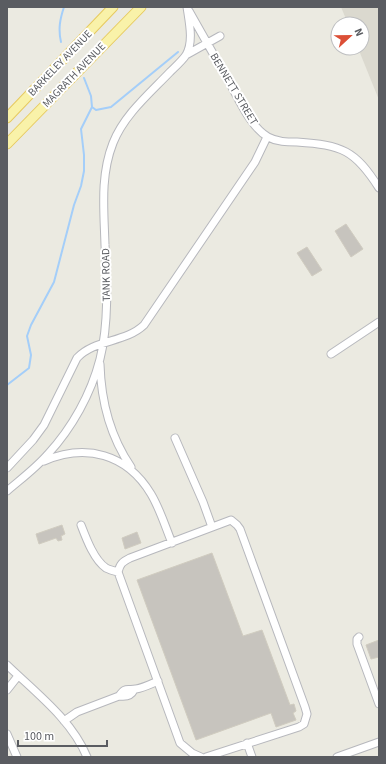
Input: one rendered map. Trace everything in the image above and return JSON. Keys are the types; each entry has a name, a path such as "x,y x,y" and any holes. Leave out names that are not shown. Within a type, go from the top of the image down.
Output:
{"main road":[{"name":"BARKELEY AVENUE","path":"7,118 113,7"},
{"name":"MAGRATH AVENUE","path":"7,144 141,7"}],"street":[{"name":"BENNETT STREET","path":"187,7 252,122 259,130 267,137 280,142 319,144 337,148 361,162 368,170 379,188"},
{"path":"186,54 190,34 187,7"},
{"name":"TANK ROAD","path":"7,490 40,463 63,435 80,409 100,359 106,315 103,192 104,175 113,142 125,121 186,54 220,36"},
{"path":"7,468 33,440 44,425 77,358 90,348 130,335 138,331 144,325 255,162 267,137"},
{"path":"331,354 379,322"},
{"path":"100,359 102,397 107,419 120,450 134,472 151,494 172,543"},
{"path":"174,438 203,502 212,528"},
{"path":"40,463 68,453 89,453 102,455 134,472"},
{"path":"201,757 192,753 180,743 118,572 119,565 123,562 232,520 240,529 307,714 304,724 206,757"},
{"path":"81,524 88,543 100,562 106,568 118,572"},
{"path":"359,636 357,639 357,644 378,701"},
{"path":"7,665 64,721 75,734 86,757"},
{"path":"7,690 18,676"},
{"path":"64,721 77,712 119,696 124,691 131,689 134,690 158,681"},
{"path":"7,734 17,757"},
{"path":"337,757 353,754 379,742"},
{"path":"247,743 252,757"}],"shaded area":[{"path":"341,7 379,7 379,100 361,56 370,56 370,16 345,16"}],"building":[{"path":"346,224 363,249 351,257 335,231"},
{"path":"307,247 322,270 312,276 297,253"},
{"path":"62,525 65,534 61,536 62,540 58,541 56,538 39,544 36,534"},
{"path":"137,532 141,543 125,549 122,538"},
{"path":"212,553 243,636 262,630 290,705 294,704 296,711 293,713 296,720 276,727 271,713 196,740 137,580"},
{"path":"379,640 379,657 371,659 366,645"}],"waterway":[{"path":"61,42 60,24 64,7"},
{"path":"92,107 96,110 111,107 178,52"},
{"path":"7,385 29,368 31,355 27,336 31,325 54,282 74,205 81,186 84,171 81,129 92,107 91,96 84,78"}]}
